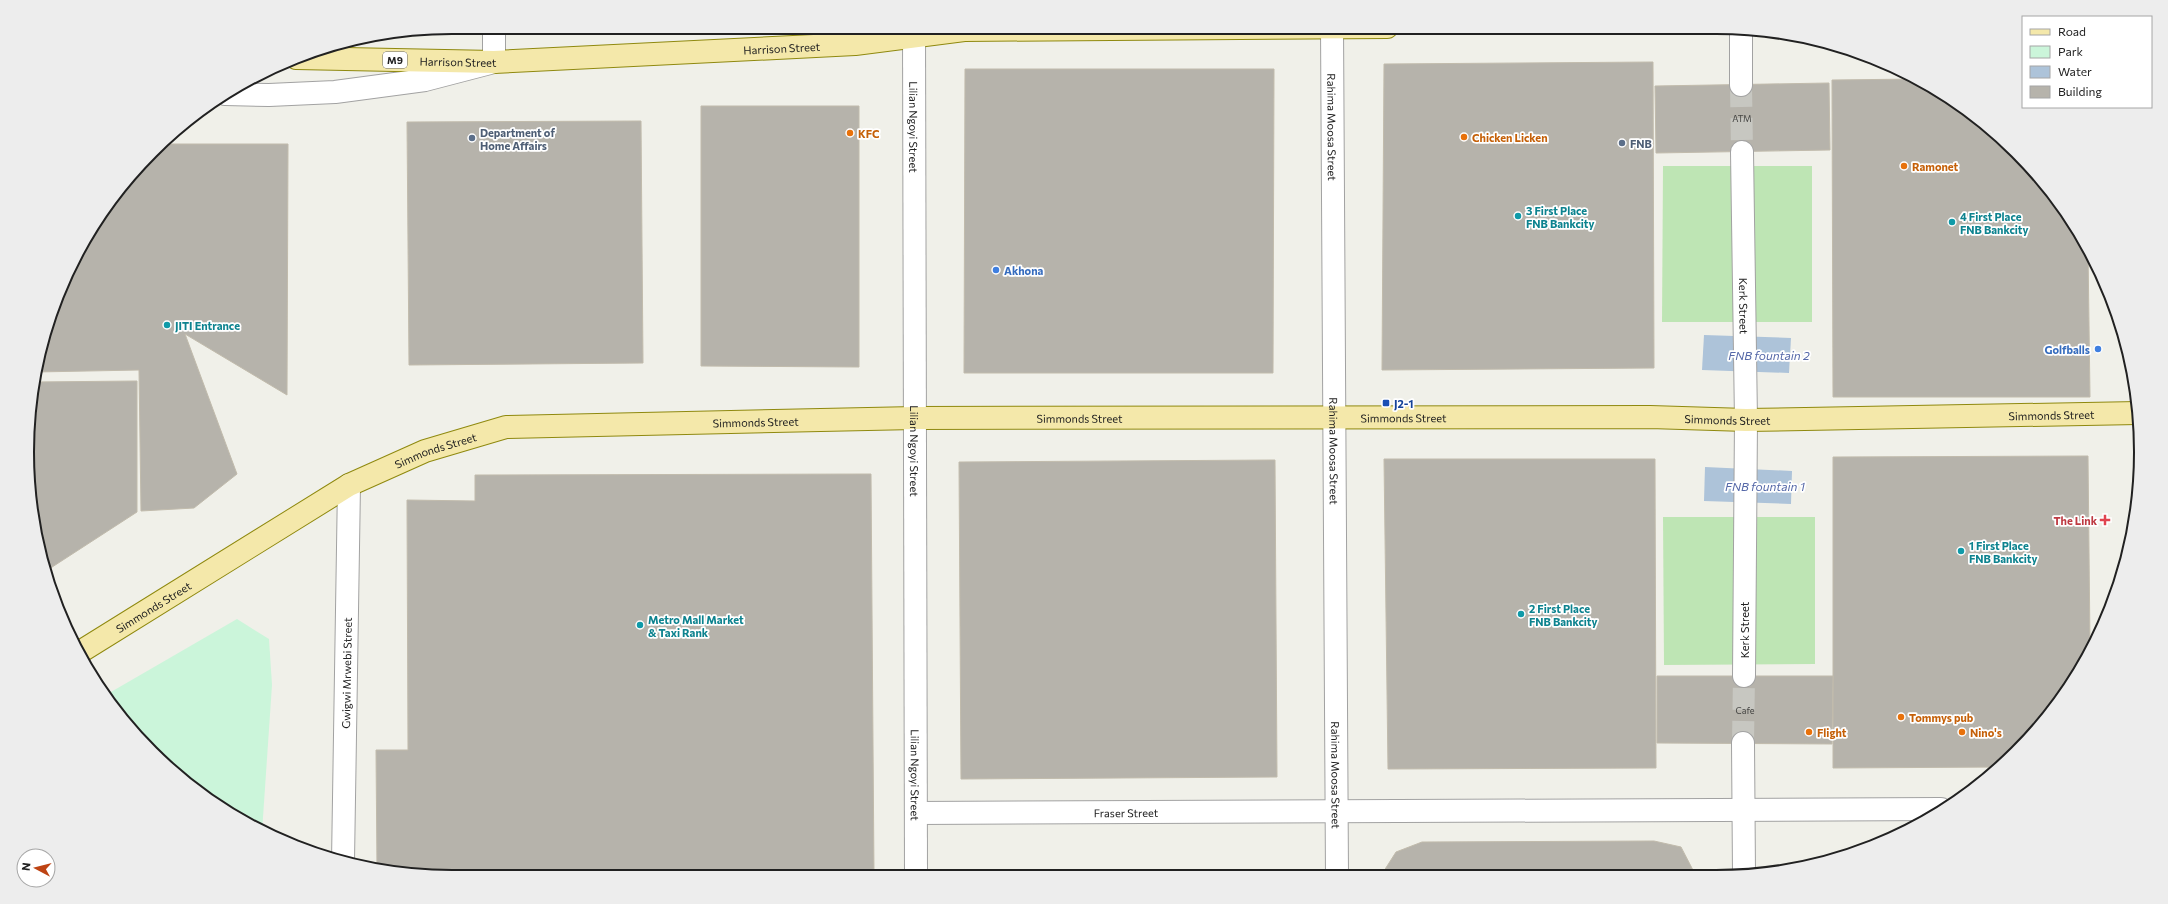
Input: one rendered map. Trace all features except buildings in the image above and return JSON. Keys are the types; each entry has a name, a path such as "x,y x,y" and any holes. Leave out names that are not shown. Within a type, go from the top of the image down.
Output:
{"main road":[{"name":"Harrison Street","path":"312,58 494,62 855,44 900,34"},
{"name":"Simmonds Street","path":"84,650 349,485 425,451 506,426 915,418 1650,417 1746,420 2132,413"}],"street":[{"path":"236,94 269,95 343,91 425,80 494,62 494,34"},
{"name":"Lilian Ngoyi Street","path":"914,34 916,870"},
{"name":"Rahima Moosa Street","path":"1332,34 1337,870"},
{"path":"1741,35 1741,85"},
{"name":"Kerk Street","path":"1742,152 1746,420 1744,676"},
{"name":"Gwigwi Mrwebi Street","path":"343,856 349,485"},
{"path":"1743,743 1742,811 1744,869"},
{"name":"Fraser Street","path":"916,813 1742,811 1935,808"}],"green space":[{"path":"1663,166 1812,166 1812,322 1662,322"},
{"path":"1663,517 1815,517 1815,664 1664,665"},
{"path":"237,619 269,639 272,685 263,825 220,800 176,766 156,748 138,728 110,692"}],"water":[{"name":"FNB fountain 2","path":"1704,335 1791,338 1789,373 1702,370"},
{"name":"FNB fountain 1","path":"1705,467 1792,471 1791,504 1704,501"}],"tunnel":[{"path":"1741,85 1742,152"},
{"path":"1743,743 1744,676"}],"place":[{"name":"KFC","path":"850,133"},
{"name":"Chicken Licken","path":"1464,137"},
{"name":"Department of Home Affairs","path":"472,138"},
{"name":"FNB","path":"1622,143"},
{"name":"Ramonet","path":"1904,166"},
{"name":"3 First Place FNB Bankcity","path":"1518,216"},
{"name":"4 First Place FNB Bankcity","path":"1952,222"},
{"name":"Akhona","path":"996,270"},
{"name":"JITI Entrance","path":"167,325"},
{"name":"Golfballs","path":"2098,349"},
{"name":"J2-1","path":"1386,403"},
{"name":"The Link","path":"2105,520"},
{"name":"1 First Place FNB Bankcity","path":"1961,551"},
{"name":"2 First Place FNB Bankcity","path":"1521,614"},
{"name":"Metro Mall Market & Taxi Rank","path":"640,625"},
{"name":"Tommys pub","path":"1901,717"},
{"name":"Flight","path":"1809,732"},
{"name":"Nino's","path":"1962,732"}]}
